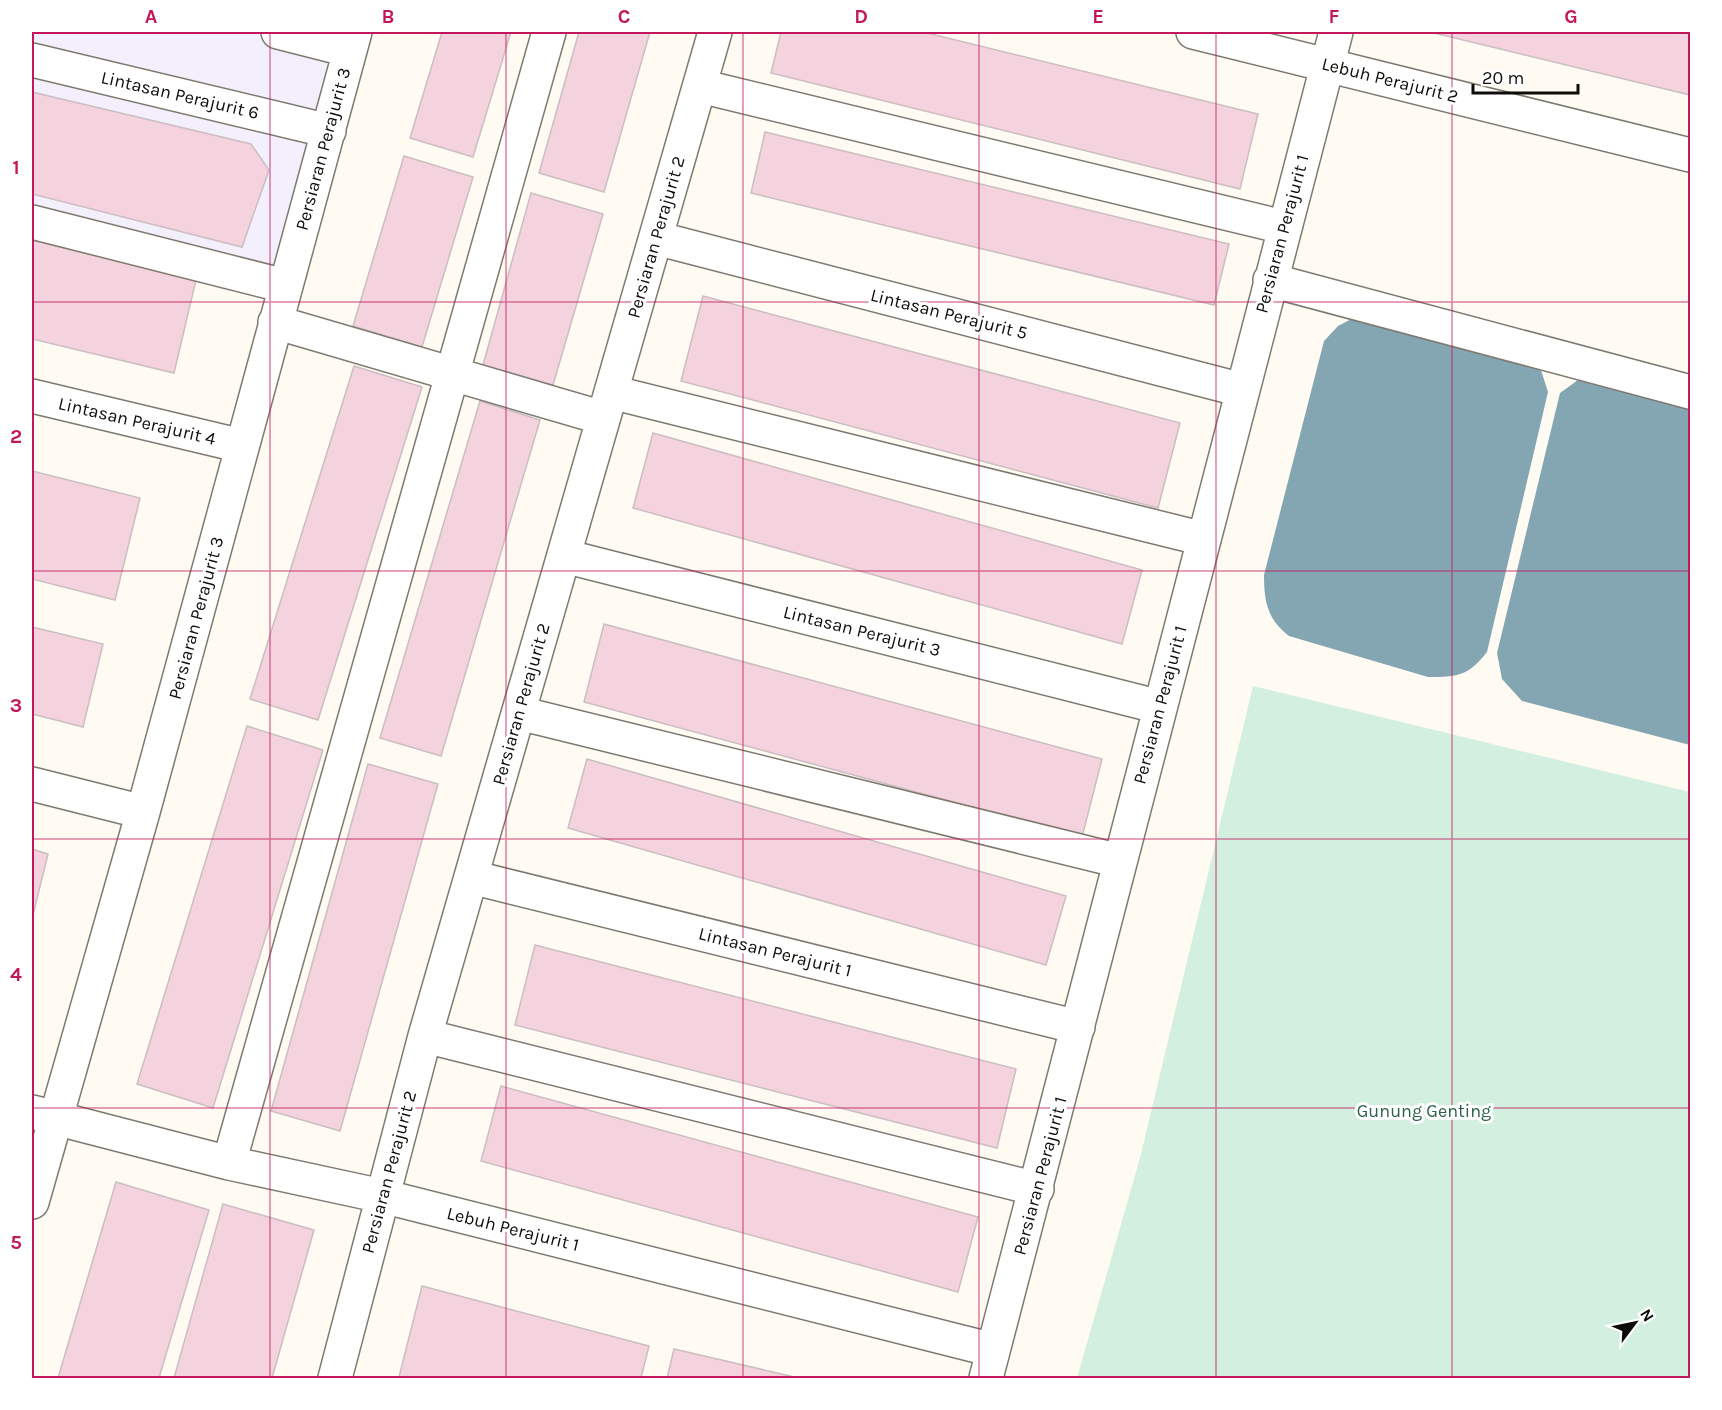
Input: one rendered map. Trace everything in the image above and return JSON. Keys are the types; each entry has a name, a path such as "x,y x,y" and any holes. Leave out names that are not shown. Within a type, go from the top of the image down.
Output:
{"street":[{"path":"278,32 352,41"},
{"path":"229,1163 549,32"},
{"name":"Persiaran Perajurit 2","path":"335,1378 425,1036 715,32"},
{"name":"Lebuh Perajurit 2","path":"1194,32 1690,154"},
{"name":"Persiaran Perajurit 1","path":"990,1364 1037,1189 1283,227 1336,32"},
{"name":"Persiaran Perajurit 3","path":"32,1202 44,1115 143,812 275,322 330,131 352,41"},
{"name":"Lintasan Perajurit 6","path":"32,60 330,131"},
{"path":"700,86 1283,227"},
{"path":"32,222 285,286"},
{"name":"Lintasan Perajurit 5","path":"656,238 1242,390"},
{"path":"1270,280 1690,392"},
{"path":"275,322 451,374 607,405 1204,539"},
{"name":"Lintasan Perajurit 4","path":"32,396 242,446"},
{"name":"Lintasan Perajurit 3","path":"564,556 1160,707"},
{"path":"519,713 1120,861"},
{"path":"32,784 143,812"},
{"name":"Lintasan Perajurit 1","path":"471,877 1078,1027"},
{"path":"425,1036 1037,1189"},
{"name":"Lebuh Perajurit 1","path":"44,1115 229,1163 382,1196 990,1364"}],"shaded area":[{"path":"32,32 363,32 294,286 32,220"}],"green space":[{"name":"Gunung Genting","path":"1253,686 1690,792 1690,1378 1077,1378 1140,1158"}],"water":[{"path":"1359,315 1539,364 1548,392 1487,652 1474,666 1462,674 1428,677 1289,636 1276,623 1268,609 1264,575 1324,341 1338,326"},
{"path":"1594,377 1690,400 1690,745 1522,701 1502,679 1497,653 1560,393 1578,380"}],"building":[{"path":"442,32 511,32 473,157 410,138"},
{"path":"579,32 650,32 604,192 539,173"},
{"path":"781,32 923,32 1258,114 1240,189 771,73"},
{"path":"1430,32 1690,32 1690,95"},
{"path":"32,92 251,144 269,170 242,247 32,194"},
{"path":"765,132 1229,244 1214,305 751,193"},
{"path":"404,156 473,177 422,347 353,326"},
{"path":"531,193 603,214 553,385 483,365"},
{"path":"32,240 196,280 174,373 32,339"},
{"path":"703,296 1180,423 1158,508 681,381"},
{"path":"354,366 422,387 318,720 250,699"},
{"path":"480,401 540,420 441,756 380,738"},
{"path":"653,433 1142,570 1122,644 633,508"},
{"path":"32,471 140,498 115,600 32,579"},
{"path":"604,624 1102,759 1082,837 584,702"},
{"path":"32,627 103,644 83,727 32,714"},
{"path":"247,726 323,750 213,1108 137,1084"},
{"path":"587,759 1066,896 1046,965 568,828"},
{"path":"368,764 438,784 340,1131 271,1111"},
{"path":"32,849 48,854 32,919"},
{"path":"535,945 1016,1069 997,1148 515,1025"},
{"path":"501,1086 978,1217 958,1292 481,1161"},
{"path":"116,1182 209,1210 159,1378 58,1378"},
{"path":"223,1204 314,1230 272,1378 174,1378"},
{"path":"422,1286 649,1346 641,1378 399,1377"},
{"path":"674,1349 799,1378 667,1378"}]}
